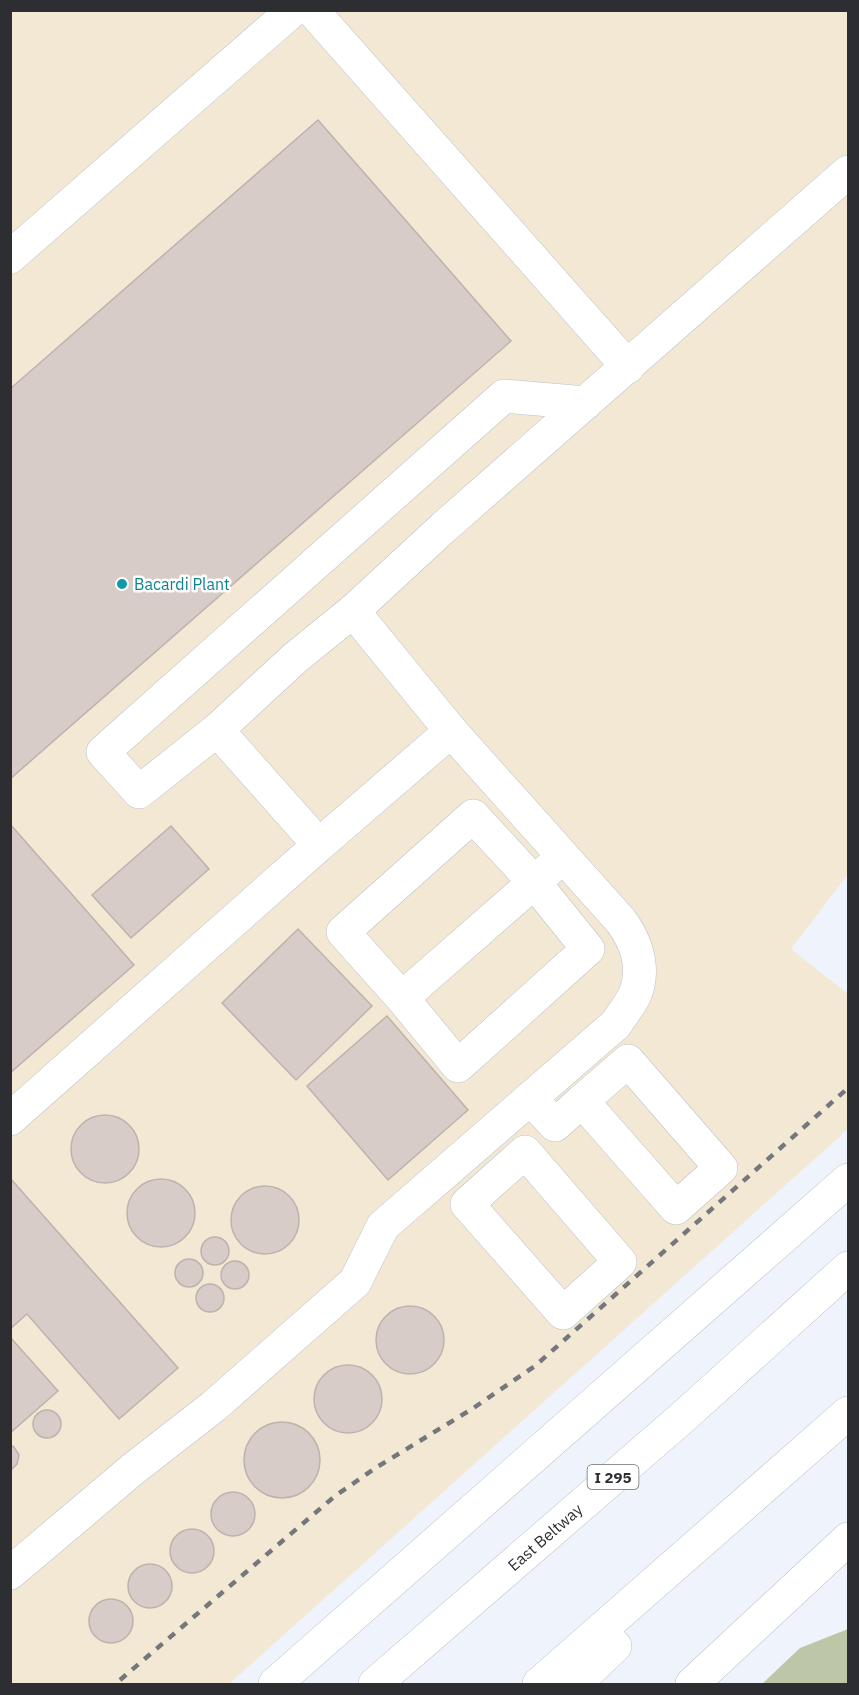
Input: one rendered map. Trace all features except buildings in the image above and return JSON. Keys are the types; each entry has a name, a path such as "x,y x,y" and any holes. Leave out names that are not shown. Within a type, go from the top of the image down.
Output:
{"main road":[{"path":"10,257 293,10"},
{"path":"312,10 628,367"},
{"path":"586,403 504,396 103,752 140,792 217,730 295,658 353,611 444,526 628,367 849,172"},
{"path":"10,1574 133,1469 214,1406 355,1282 383,1226 616,1024 636,993 640,966 633,939 621,921 451,731 353,611"},
{"path":"217,730 319,845"},
{"path":"10,1119 451,731"},
{"path":"473,816 534,882 588,949 458,1066 344,932 473,816"},
{"path":"402,998 563,857"},
{"path":"530,1098 555,1125"},
{"path":"525,1152 620,1262 563,1313 467,1204 555,1125 582,1101"},
{"path":"275,1684 849,1180"},
{"name":"East Beltway","path":"375,1684 683,1417 849,1268"},
{"path":"539,1684 849,1415"},
{"path":"575,1684 797,1470 849,1415"},
{"path":"692,1684 849,1539"}],"shaded area":[{"path":"11,11 848,11 848,874 791,949 848,994 848,1129 229,1684 11,1684"}],"green space":[{"path":"848,1629 848,1684 762,1684 800,1648"}],"railway":[{"path":"120,1680 335,1496 535,1366 848,1088"}],"place":[{"name":"Bacardi Plant","path":"122,584"}]}
